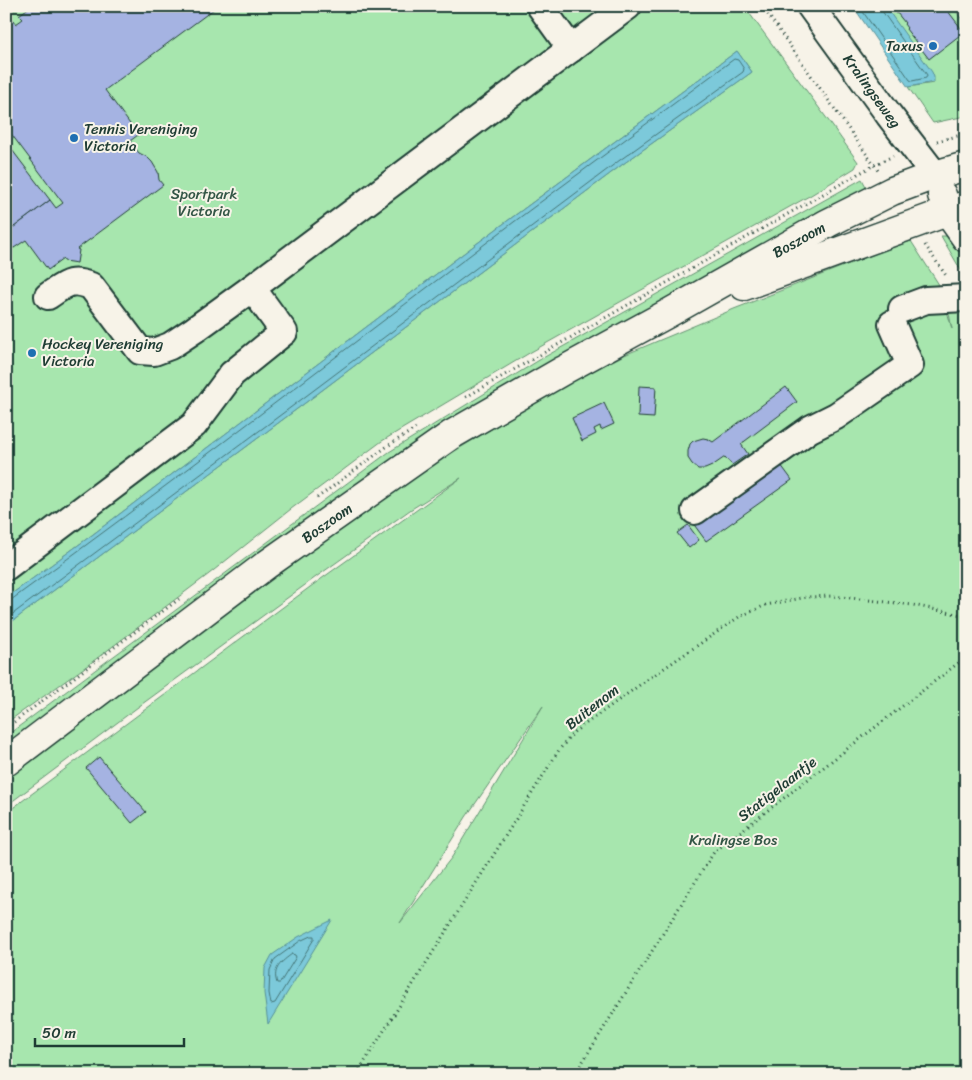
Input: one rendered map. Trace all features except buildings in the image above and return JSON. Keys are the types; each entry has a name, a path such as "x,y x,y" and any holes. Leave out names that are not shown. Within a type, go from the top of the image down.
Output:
{"main road":[{"name":"Boszoom","path":"6,762 266,565 451,435 828,223 892,191 966,166"},
{"name":"Kralingseweg","path":"935,175 959,206 966,238"},
{"name":"Boszoom","path":"667,314 959,206"}],"street":[{"path":"540,6 571,49"},
{"path":"48,296 68,282 81,282 91,286 140,351 154,352 170,346 252,288 628,6"},
{"name":"Kralingseweg","path":"810,6 935,175"},
{"path":"6,567 194,425 232,374 284,332 252,288"},
{"path":"695,511 810,429 836,416 910,365 897,316 926,300 966,298"}],"path":[{"path":"762,6 874,165"},
{"name":"Buitenom","path":"357,1074 559,750 574,732 739,617 766,605 807,597 833,596 913,605 966,616"},
{"name":"Statigelaantje","path":"575,1074 714,852 966,658"}],"green space":[{"name":"Sportpark Victoria","path":"6,6 744,6 858,162 855,168 811,195 531,352 382,441 88,665 6,723 6,626 623,164 752,72 737,51 460,256 6,598"},
{"path":"885,6 952,6 966,25 966,116 933,123 908,87 934,83"},
{"path":"862,179 870,194 546,370 6,751 6,736 389,452 541,359"},
{"path":"941,236 953,236 966,245 966,279"},
{"name":"Kralingse Bos","path":"911,241 943,291 952,329 947,303 958,303 966,317 966,1074 6,1074 6,813 310,587 461,478 410,510 316,577 6,806 6,774 284,571 390,490 556,390 622,356 734,309","holes":["543,706 452,857 400,923 466,817"]}],"water":[{"path":"853,6 885,6 932,72 934,82 908,87"},
{"path":"737,51 752,72 623,164 6,626 6,598 460,256"},
{"path":"332,920 268,1024 264,993 265,968 272,955 298,937"}],"place":[{"name":"Taxus","path":"933,46"},
{"name":"Tennis Vereniging Victoria","path":"74,138"},
{"name":"Hockey Vereniging Victoria","path":"32,353"}]}
